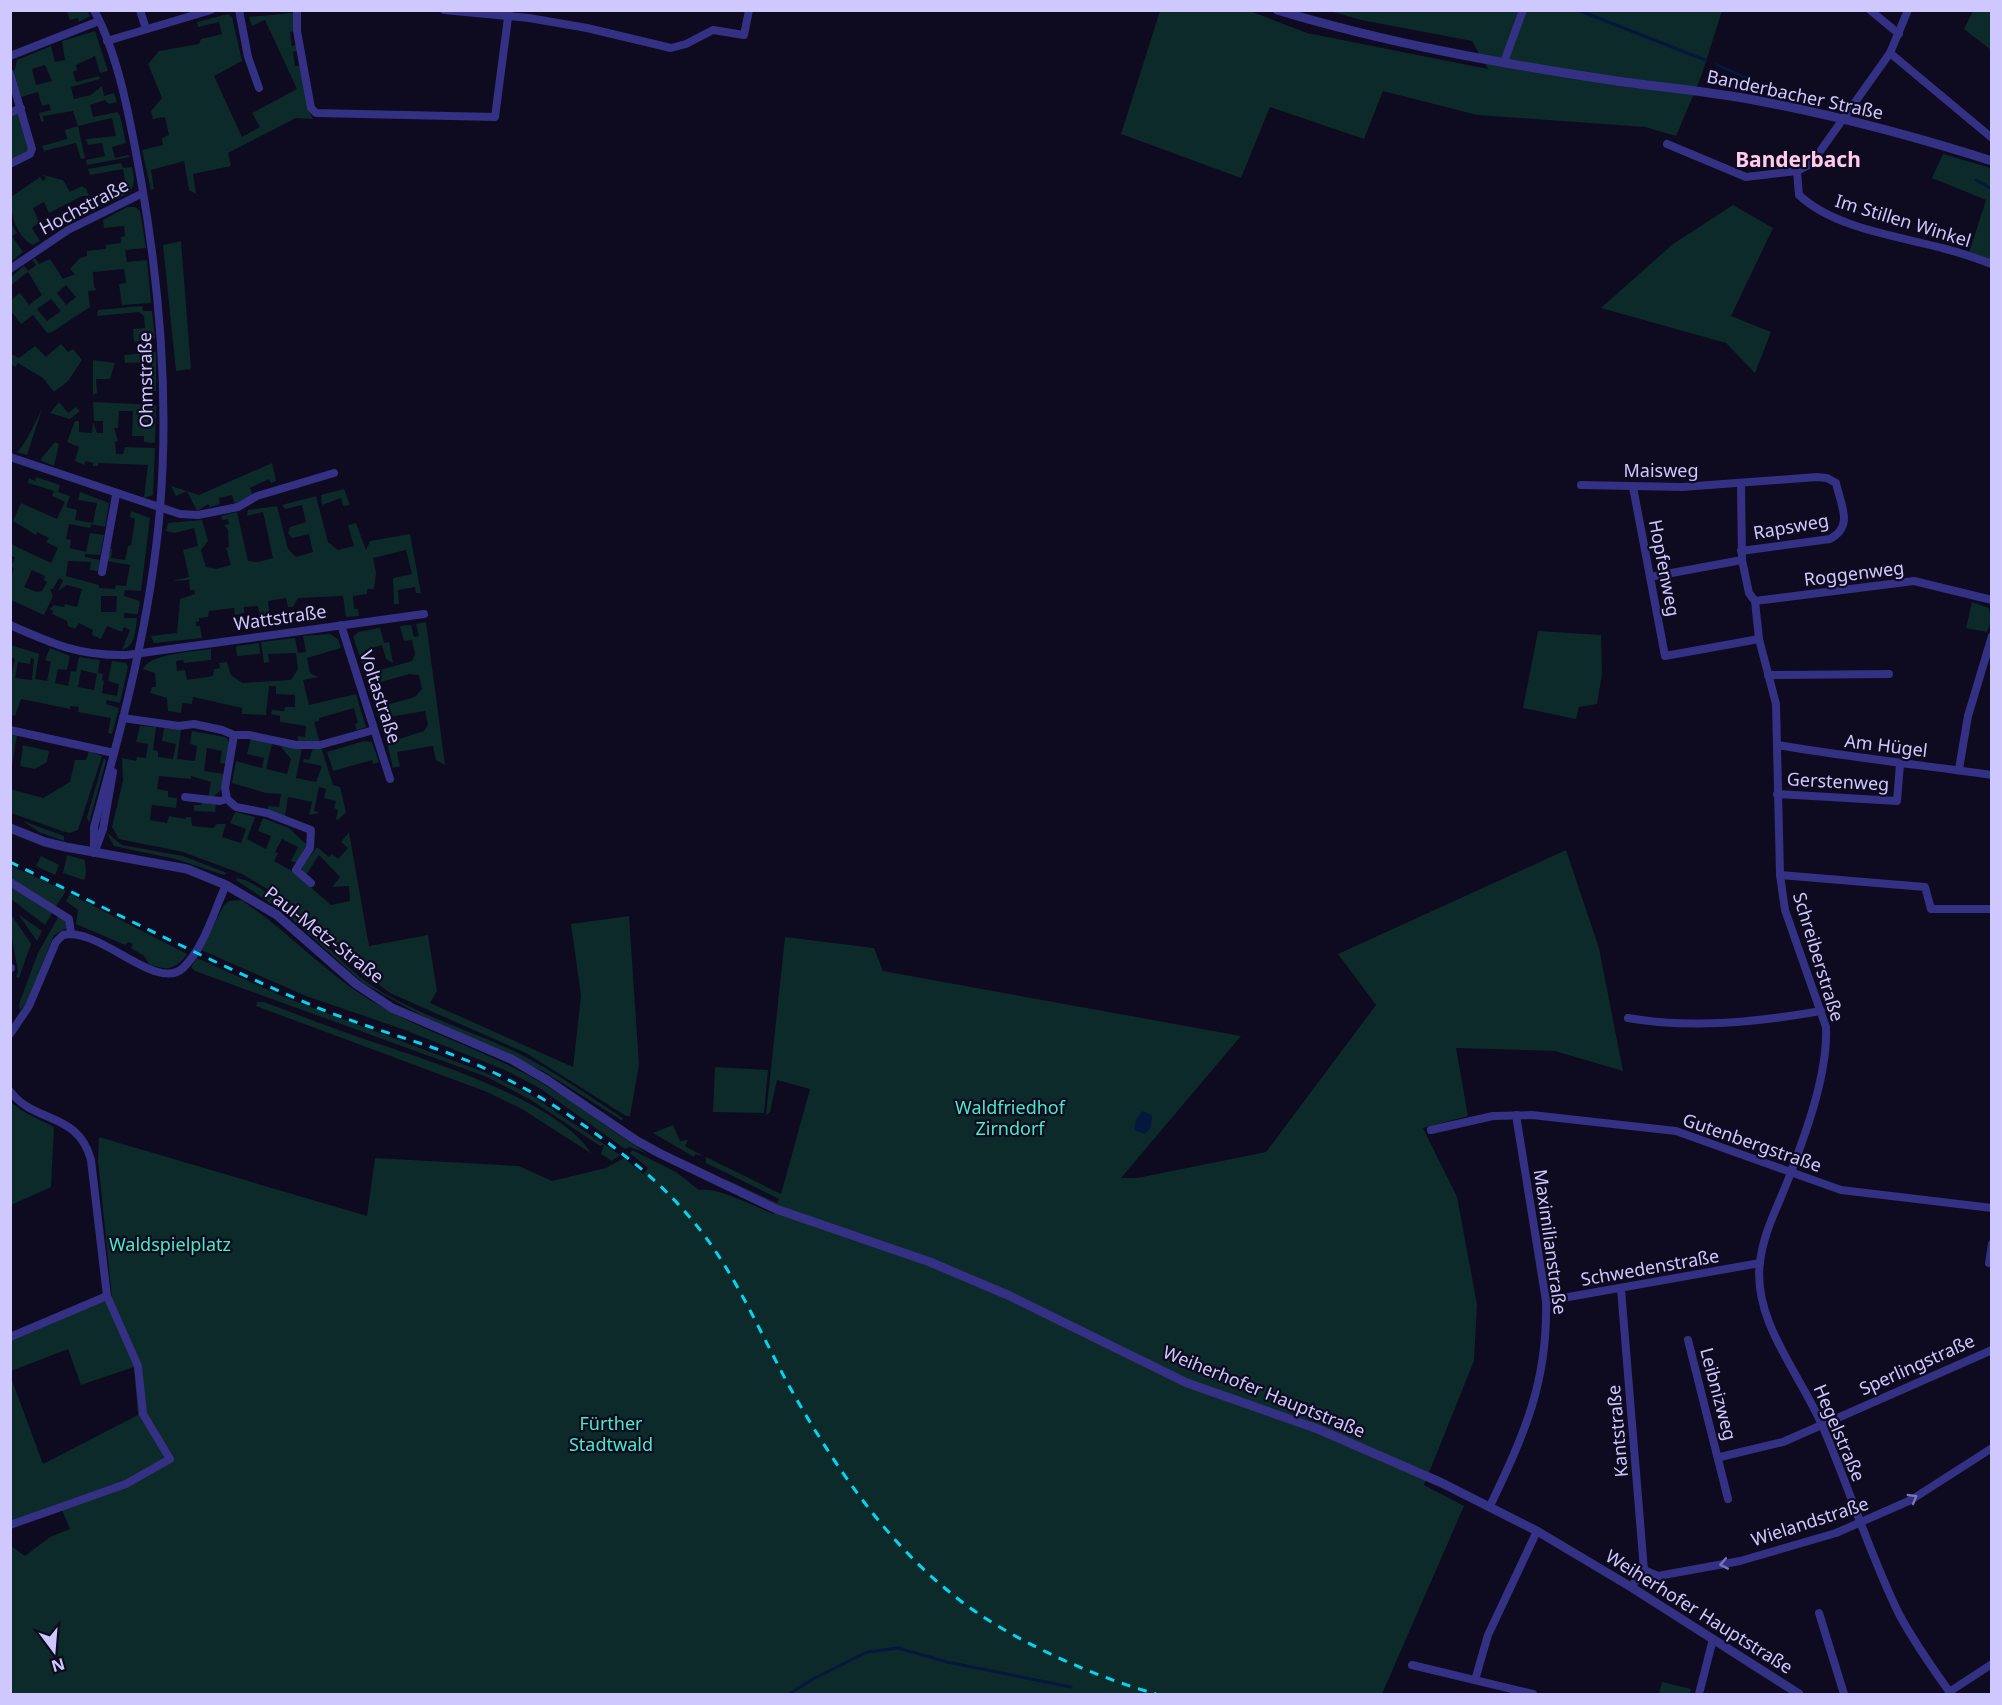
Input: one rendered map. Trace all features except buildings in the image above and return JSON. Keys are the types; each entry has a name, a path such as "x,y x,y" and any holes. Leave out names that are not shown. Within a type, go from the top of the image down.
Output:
{"street":[{"name":"Ohmstraße","path":"94,10 107,41 126,109 149,218 162,350 160,509 139,652 93,827 94,853"},
{"path":"140,10 146,29"},
{"path":"107,41 211,10"},
{"path":"238,10 248,57 259,88"},
{"path":"297,10 297,31 311,108 316,113 495,117 509,13"},
{"path":"444,10 509,13 587,28 671,48 686,44 713,30 744,35 749,10"},
{"name":"Banderbacher Straße","path":"1277,10 1341,29 1418,47 1588,76 1754,100 1841,120 1992,161"},
{"path":"1504,62 1523,10"},
{"path":"1870,10 1899,34"},
{"path":"1667,144 1746,177 1797,171 1811,164 1890,53 1908,10"},
{"path":"10,56 99,21"},
{"path":"1890,53 1992,138"},
{"path":"10,73 32,149 30,154 10,164"},
{"path":"10,113 21,108"},
{"name":"Im Stillen Winkel","path":"1797,171 1799,195 1812,207 1907,241 1943,248 1992,264"},
{"name":"Hochstraße","path":"10,269 68,230 143,194"},
{"path":"10,458 160,509 180,514 198,515 238,507 257,496 334,473"},
{"name":"Rapsweg","path":"1741,484 1827,478 1836,483 1845,524 1842,533 1830,539 1741,551"},
{"name":"Maisweg","path":"1581,485 1633,487 1741,484"},
{"name":"Schreiberstraße","path":"1741,484 1742,560 1749,593 1755,601 1759,639 1776,704 1780,875 1785,910 1826,1027 1826,1054 1791,1173"},
{"name":"Hopfenweg","path":"1633,487 1665,656 1759,639"},
{"path":"102,573 116,495"},
{"path":"1650,577 1742,560"},
{"name":"Roggenweg","path":"1755,601 1914,581 1992,600"},
{"name":"Wattstraße","path":"10,625 71,651 101,656 424,614"},
{"name":"Voltastraße","path":"341,625 390,779"},
{"path":"1959,769 1968,716 1992,636"},
{"path":"1768,675 1889,674"},
{"path":"123,718 179,726 194,724 234,735 249,735 296,745 320,745 374,730"},
{"path":"10,729 114,753"},
{"path":"234,735 225,788 226,799 236,807 267,813 311,830 310,848 296,870 311,883"},
{"name":"Am Hügel","path":"1778,746 1900,765 1992,774"},
{"name":"Gerstenweg","path":"1777,794 1897,801 1900,765"},
{"path":"185,797 220,801 226,799"},
{"name":"Paul-Metz-Straße","path":"10,828 45,843 187,869 226,885 277,915 356,984 392,1008 511,1059 661,1154"},
{"path":"1780,875 1925,887 1931,909 1992,909"},
{"path":"10,882 69,919 71,933"},
{"path":"10,1034 29,1006 56,942 71,933 98,942 147,969 174,973 182,969 195,952 226,885"},
{"path":"1628,1018 1655,1023 1723,1022 1821,1011"},
{"path":"10,1091 29,1106 76,1131 87,1143 92,1160 107,1296 138,1365 143,1414 170,1459 126,1484 10,1525"},
{"name":"Gutenbergstraße","path":"1431,1130 1493,1116 1516,1115 1684,1133 1841,1190 1992,1208"},
{"name":"Maximilianstraße","path":"1490,1506 1520,1444 1533,1407 1545,1351 1546,1301 1516,1115"},
{"name":"Weiherhofer Hauptstraße","path":"661,1154 747,1197 930,1262 1011,1296 1187,1383 1318,1429 1490,1506 1538,1531 1631,1587 1799,1695"},
{"name":"Hegelstraße","path":"1791,1173 1768,1223 1760,1263 1763,1303 1770,1325 1822,1425 1900,1615 1950,1693"},
{"path":"1989,1263 1992,1244"},
{"name":"Schwedenstraße","path":"1546,1301 1760,1263"},
{"name":"Kantstraße","path":"1621,1288 1644,1570"},
{"path":"10,1337 107,1296"},
{"name":"Leibnizweg","path":"1688,1340 1720,1457 1728,1499"},
{"name":"Sperlingstraße","path":"1822,1425 1992,1350"},
{"name":"Leibnizweg","path":"1720,1457 1783,1443 1822,1425"},
{"name":"Wielandstraße","path":"1644,1570 1658,1576 1740,1561 1861,1523 1911,1500 1992,1448"},
{"path":"1475,1680 1488,1635 1538,1531"},
{"path":"1631,1587 1644,1570"},
{"path":"1819,1613 1844,1695"},
{"path":"1699,1695 1713,1639"},
{"path":"1950,1693 1992,1664"},
{"path":"1412,1665 1533,1695"}],"green space":[{"path":"67,11 87,11 90,16 79,22 78,18 70,20"},
{"path":"1160,11 1250,11 1307,33 1488,69 1472,41 1361,20 1330,11 1722,11 1701,77 1676,136 1645,127 1477,115 1383,91 1364,139 1270,107 1241,178 1121,134"},
{"path":"1973,11 1991,11 1991,50 1964,29"},
{"path":"293,13 294,31 290,32 292,46 296,45 297,51 293,52 295,66 300,66 308,109 313,119 296,118 228,153 231,166 193,174 196,194 189,190 184,161 151,170 154,189 151,190 142,150 163,145 162,138 169,135 165,117 153,119 151,111 162,98 148,64 159,51 199,44 201,39 222,34 219,22 198,27 197,22 228,14 232,17 242,61 214,76 242,137 260,127 252,113 297,89 265,20 252,26 249,17"},
{"path":"95,31 108,71 100,73 95,56 76,65 77,70 73,72 76,82 99,76 100,79 71,87 74,99 91,95 102,86 104,96 114,93 117,102 109,104 105,100 90,105 93,117 117,112 126,143 112,147 115,158 128,155 130,157 87,165 86,160 105,156 102,143 88,145 86,139 116,136 112,118 78,126 73,111 43,116 44,121 41,122 39,113 51,110 49,104 42,106 38,92 21,97 14,72 17,60 51,46 55,62 65,60 62,41","holes":["45,65 52,81 36,85 32,69"]},
{"path":"18,114 29,150 11,160 11,117"},
{"path":"78,126 85,158 81,159 76,143 44,151 42,146 67,139 65,130"},
{"path":"1943,154 1991,168 1991,262 1969,253 1986,200 1932,178"},
{"path":"121,163 123,168 132,167 133,187 127,194 109,203 106,195 127,191 123,169 90,175 88,169"},
{"path":"43,175 63,180 70,192 82,186 89,196 82,196 49,213 44,202 33,208 39,222 32,228 40,241 33,245 18,231 11,197 40,177 43,181 46,178"},
{"path":"1733,205 1773,228 1731,316 1771,332 1755,373 1726,343 1601,308 1673,244"},
{"path":"127,207 135,207 140,211 146,248 125,250 127,262 147,260 151,303 122,305 119,284 126,283 124,269 93,272 94,287 97,290 88,291 90,307 52,332 47,333 33,315 21,324 11,311 11,300 20,293 29,305 42,295 28,272 11,285 11,277 24,266 28,271 36,265 32,260 35,258 39,264 50,259 63,279 75,274 70,269 80,258 87,256 87,251 106,249 106,245 121,243 121,237 125,236 124,226 104,228 103,220","holes":["66,285 76,297 66,305 57,293","51,299 61,311 47,321 37,309"]},
{"path":"11,224 17,233 12,236 23,252 11,262"},
{"path":"181,241 191,369 176,371 163,245"},
{"path":"142,306 143,311 152,311 155,338 134,342 133,329 145,328 144,316 139,312 97,316 98,310"},
{"path":"61,344 68,352 73,349 82,360 68,381 54,392 43,378 18,363 15,367 11,364 11,354 19,358 35,346 46,357"},
{"path":"156,352 156,391 152,391 152,362 125,363 124,355"},
{"path":"93,360 115,363 110,379 96,379 97,393 93,395"},
{"path":"59,402 68,413 76,407 80,411 70,419 50,413"},
{"path":"93,402 156,405 155,443 144,442 144,436 132,436 133,411 119,411 118,428 114,428 118,441 115,442 116,454 123,454 125,447 155,448 153,495 144,498 148,465 98,463 98,466 93,466 93,463 86,461 84,465 75,461 79,447 67,442 75,421 79,421 79,432 92,433 93,422 97,433 103,433 103,421 94,421"},
{"path":"42,409 27,455 17,452 27,439"},
{"path":"55,442 59,444 54,466 40,460"},
{"path":"272,463 276,481 271,483 269,479 250,488 253,495 235,504 232,495 219,498 220,504 210,507 208,504 197,511 187,491 199,495"},
{"path":"36,477 60,485 58,492 70,496 66,507 77,510 75,520 93,523 97,503 78,500 80,492 109,503 105,527 91,524 90,528 69,524 66,539 71,540 70,548 86,552 90,533 104,535 100,555 85,554 85,557 100,560 98,571 90,570 91,562 68,561 66,576 99,585 99,588 115,589 116,585 126,586 130,565 107,561 110,549 112,549 111,558 125,560 128,546 131,545 135,519 130,517 131,511 150,518 141,591 125,590 124,596 140,601 138,614 124,613 124,618 137,618 134,637 127,648 122,650 130,630 124,627 122,632 107,626 101,639 92,635 93,630 79,623 75,629 68,626 67,621 52,614 53,611 50,609 54,605 64,607 65,604 77,607 82,589 67,585 58,591 63,580 59,578 53,589 50,589 53,596 44,615 11,600 11,577 14,568 11,567 15,558 11,555 11,544 51,563 58,548 46,542 49,538 37,532 36,535 13,521 21,503 57,519 65,502 52,496 54,491 28,483 29,478 35,481","holes":["32,570 45,576 44,580 47,582 42,591 37,592 24,587","101,596 117,596 116,612 101,612"]},
{"path":"171,486 187,491 176,496"},
{"path":"344,489 350,505 343,506 341,498 322,505 321,495"},
{"path":"316,496 328,542 338,550 354,546 348,525 356,523 366,550 370,541 410,534 421,593 416,593 415,587 398,590 399,604 394,604 393,578 412,574 406,550 373,558 376,573 374,589 367,589 367,594 353,596 354,609 358,609 359,616 346,617 343,596 298,598 293,607 288,607 286,598 268,601 270,618 265,619 266,629 260,620 258,606 244,607 244,613 235,615 234,608 209,611 208,617 199,618 196,622 196,626 200,626 202,638 154,643 151,636 177,633 180,599 195,594 194,590 190,590 189,581 191,580 172,581 189,577 183,550 198,546 194,528 175,533 166,531 168,523 202,520 208,541 201,550 206,567 216,569 231,565 226,548 229,547 228,530 224,525 229,524 228,519 222,520 221,516 237,512 248,561 258,562 273,558 263,512 247,516 248,510 277,506 288,549 296,557 313,552 309,534 292,538 288,533 290,527 306,522 302,505 285,509 282,505"},
{"path":"1972,602 1989,608 1991,621 1987,632 1966,628"},
{"path":"426,622 445,765 436,760 433,746 397,752 400,766 393,768 387,743 424,731 428,725 425,711 389,717 393,738 386,740 376,708 415,697 422,689 419,675 409,674 374,684 377,699 374,699 366,674 412,661 415,654 412,640 404,641 400,626 411,625 414,637 419,636 416,624"},
{"path":"380,628 384,643 389,642 393,663 386,659 382,645 365,650 368,665 362,663 353,637 358,632"},
{"path":"1538,631 1601,635 1602,674 1597,704 1579,707 1576,719 1523,708"},
{"path":"330,634 338,639 341,648 307,658 310,673 318,677 303,680 309,705 356,694 366,727 357,730 355,724 358,723 354,708 319,718 319,721 314,722 320,743 297,743 298,736 305,737 306,726 280,722 280,716 271,714 272,710 284,711 285,707 295,707 295,695 276,694 276,686 269,686 266,715 242,714 242,708 193,697 192,704 182,703 181,713 168,711 167,698 150,693 152,687 156,687 155,673 143,669 147,664 163,656 211,649 211,660 184,663 183,660 176,661 177,671 185,670 187,680 213,676 214,669 220,668 219,663 227,662 231,675 242,683 291,680 298,669 296,653 268,654 269,662 264,663 261,642 295,638 298,653 306,652 303,636"},
{"path":"259,643 260,654 237,656 236,646"},
{"path":"11,645 39,654 35,679 47,681 51,662 45,660 50,648 70,656 67,670 58,669 55,683 68,686 71,671 76,672 79,657 100,660 98,673 103,674 102,693 117,696 119,684 108,681 112,661 126,663 128,667 120,703 107,700 106,704 119,708 112,734 108,733 111,718 78,712 79,707 70,706 70,709 21,699 15,716 11,715 11,675 15,659 11,657","holes":["31,658 34,659 32,680 15,678 18,662 30,664","81,670 97,674 94,690 78,687"]},
{"path":"140,726 156,727 153,750 158,751 158,757 173,759 176,744 162,741 164,728 181,730 177,759 195,761 197,746 190,744 192,731 225,737 229,741 226,764 220,763 222,751 207,748 204,771 224,774 221,790 212,798 208,798 211,782 191,776 191,779 159,776 157,789 168,791 168,797 177,798 176,808 152,805 150,820 167,823 169,816 185,819 191,817 192,826 213,828 217,824 226,824 222,837 241,843 246,829 230,823 235,812 255,817 247,839 266,849 271,836 258,831 263,818 289,828 308,846 297,863 291,861 298,847 282,839 275,852 278,853 274,861 292,871 331,905 350,901 349,886 332,887 340,877 319,855 306,875 302,872 303,866 317,847 329,857 332,854 338,859 348,848 341,842 349,832 369,946 428,935 437,991 430,1003 573,1067 581,996 571,924 629,916 639,1065 630,1116 626,1116 528,1054 390,993 344,958 269,890 242,874 183,852 119,839 112,827 123,781 122,758 136,761 137,757 146,758 148,744 136,742"},
{"path":"11,734 17,735 11,771 10,736"},
{"path":"251,738 272,744 266,769 287,774 291,759 280,746 302,748 296,778 316,782 322,766 303,762 304,759 309,760 313,748 321,747 333,785 340,787 346,812 338,820 336,819 338,810 334,808 336,801 324,798 326,789 319,787 314,811 320,813 309,815 312,802 288,797 285,816 268,810 268,806 279,807 281,794 266,793 232,783 236,761 262,768 264,758 247,754"},
{"path":"364,741 372,742 379,762 373,764 372,760 333,771 327,752"},
{"path":"23,745 49,751 47,762 35,769 20,766"},
{"path":"89,751 102,756 78,830 70,833 62,831 11,813 10,789 43,798 70,782 75,760 86,760"},
{"path":"104,758 106,761 89,823 87,817"},
{"path":"202,802 216,804 215,811 217,812 194,811 194,805 201,805"},
{"path":"23,821 64,836 64,841 39,832"},
{"path":"107,833 122,845 183,856 227,873 224,875 175,859 114,846"},
{"name":"Fürther Stadtwald","path":"1566,850 1599,948 1623,1071 1555,1051 1456,1048 1468,1116 1423,1128 1457,1197 1477,1304 1474,1361 1424,1485 1464,1506 1382,1694 11,1694 11,1546 25,1556 50,1537 70,1529 60,1505 11,1523 10,1375 43,1464 138,1415 134,1367 81,1385 68,1349 11,1371 11,1339 112,1298 98,1160 99,1137 367,1216 375,1158 519,1166 552,1181 606,1168 624,1158 643,1174 648,1168 630,1153 632,1150 676,1172 699,1190 715,1191 774,1214 777,1205 737,1189 725,1179 777,1203 779,1199 706,1163 706,1157 781,1194 810,1089 777,1080 770,1112 766,1115 785,937 874,948 883,971 1241,1036 1121,1178 1137,1178 1266,1152 1376,1005 1338,954"},
{"path":"67,855 85,860 84,880 63,873"},
{"path":"41,856 59,865 55,875 36,866"},
{"path":"11,866 66,891 56,906 11,880"},
{"path":"237,878 250,883 283,906 351,969 382,992 419,1011 530,1059 624,1119 621,1120 543,1071 431,1021 363,983 285,913 236,880"},
{"path":"11,884 54,910 45,925 11,899"},
{"path":"70,894 187,954 179,963 170,968 149,964 144,956 131,948 133,944 128,942 125,945 76,924 78,910 66,901"},
{"path":"241,900 344,982 376,1004 525,1073 648,1154 630,1147 625,1149 541,1089 505,1070 405,1030 306,996 201,950 224,905 229,901"},
{"path":"11,914 31,944 19,978 16,977 18,972 11,933"},
{"path":"18,914 42,931 37,941"},
{"path":"60,914 67,921 67,928 54,935 27,1002 20,1010 19,1004 38,953"},
{"path":"197,958 284,997 489,1074 531,1095 620,1155 612,1161 601,1154 604,1145 600,1146 531,1100 487,1077 195,971 191,967"},
{"path":"257,1002 264,1002 489,1084 550,1116 575,1134 592,1154 522,1109 487,1092 256,1006"},
{"path":"715,1067 768,1070 764,1113 713,1112"},
{"path":"10,1102 54,1127 51,1187 11,1205"},
{"path":"673,1125 680,1141 688,1140 685,1146 703,1156 695,1154 694,1157 653,1133"},
{"path":"1662,1682 1691,1689 1690,1694 1659,1694"}],"water":[{"path":"1142,1111 1152,1115 1151,1127 1145,1134 1134,1130 1136,1120"}],"waterway":[{"name":"Banderbach","path":"1578,10 1705,60"},
{"name":"Banderbach","path":"1715,64 1747,78"},
{"name":"Banderbach","path":"1976,180 1992,189"},
{"path":"789,1694 813,1679 867,1652 898,1648 947,1662 1071,1687"}],"railway":[{"path":"10,862 277,990 332,1013 448,1053 495,1073 540,1097 605,1140 665,1190 710,1244 731,1275 813,1427 866,1505 907,1552 952,1594 973,1610 1022,1640 1104,1677 1156,1694"}],"district":[{"name":"Banderbach","path":"1798,160"}],"park label":[{"name":"Waldfriedhof Zirndorf","path":"1010,1118"},
{"name":"Waldspielplatz","path":"170,1245"}]}
